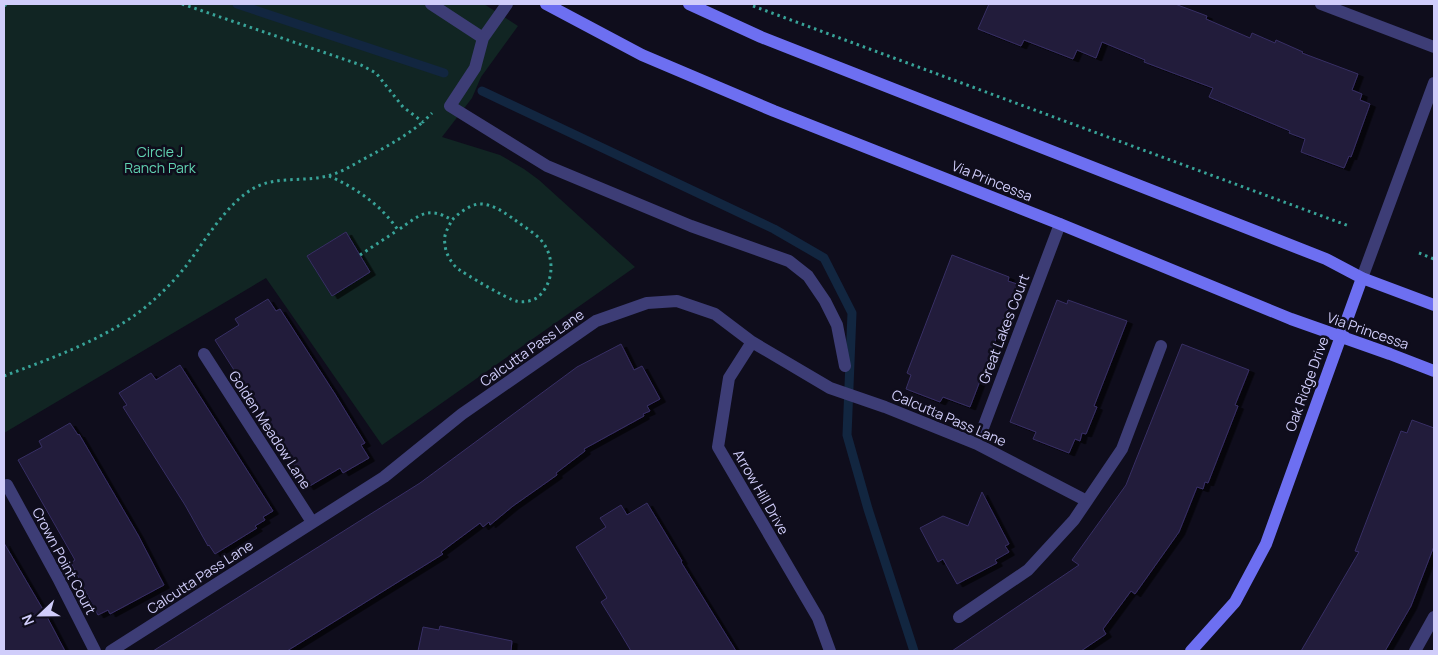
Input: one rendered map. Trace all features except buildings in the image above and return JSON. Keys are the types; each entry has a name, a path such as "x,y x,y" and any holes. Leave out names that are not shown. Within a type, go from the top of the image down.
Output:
{"street":[{"path":"431,4 482,38"},
{"path":"508,4 482,38 475,68 450,106 548,166 691,226 789,261 808,276 825,301 837,324 845,366"},
{"name":"Via Princessa","path":"546,4 642,55 774,111 1060,224 1291,319 1390,354 1434,372"},
{"path":"689,4 761,37 1326,259 1362,278 1434,305"},
{"path":"1321,4 1434,48"},
{"name":"Oak Ridge Drive","path":"1198,649 1235,602 1266,544 1340,337 1434,84"},
{"name":"Great Lakes Court","path":"976,444 1060,224"},
{"name":"Calcutta Pass Lane","path":"111,651 384,476 462,414 596,322 647,302 677,301 715,314 752,342 830,388 885,407 976,444 1087,500"},
{"name":"Arrow Hill Drive","path":"752,342 729,378 718,447 818,618 830,651"},
{"path":"959,617 1028,570 1074,520 1122,448 1161,346"},
{"name":"Golden Meadow Lane","path":"204,354 312,522"},
{"name":"Crown Point Court","path":"6,485 95,651"},
{"path":"1415,651 1434,617"}],"path":[{"path":"182,4 361,65 376,74 403,107 423,122"},
{"path":"754,6 1349,226"},
{"path":"4,376 82,344 131,318 156,298 184,268 227,212 243,196 257,186 328,176 345,169 404,138 434,111"},
{"path":"328,176 360,192 378,206 398,230"},
{"path":"478,204 503,211 539,238 545,246 551,261 551,275 546,287 537,298 528,301 516,301 456,267 449,258 444,245 445,232 452,220 460,212 478,204"},
{"path":"360,255 422,214 433,211 452,220"},
{"path":"1418,254 1434,259"}],"green space":[{"name":"Circle J Ranch Park","path":"4,4 484,4 518,26 481,77 472,98 442,137 500,155 524,169 539,180 635,267 382,445 266,278 4,433"}],"waterway":[{"path":"237,4 444,73"},
{"path":"482,91 774,229 824,258 852,313 847,435 868,509 914,651"}]}
